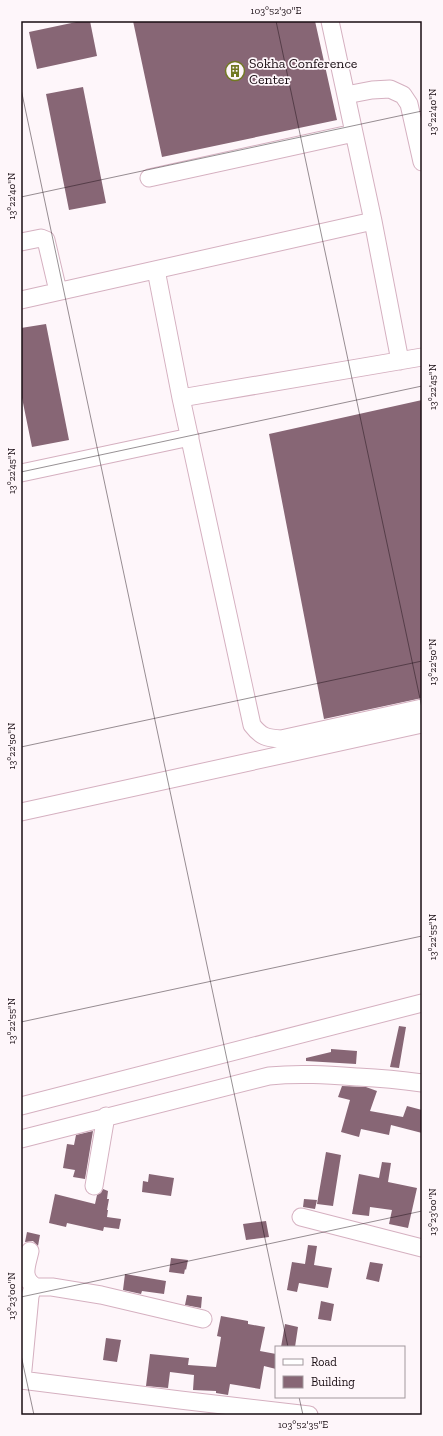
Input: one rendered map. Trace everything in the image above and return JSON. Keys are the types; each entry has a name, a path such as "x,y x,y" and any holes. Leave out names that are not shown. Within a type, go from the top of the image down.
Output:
{"street":[{"path":"330,21 373,221 400,360"},
{"path":"346,95 372,90 390,89 402,95 409,104 422,162"},
{"path":"149,178 354,132"},
{"path":"21,300 373,221"},
{"path":"21,242 41,238 46,240 58,291"},
{"path":"156,270 190,437 252,725 258,733 265,737 281,739 422,708"},
{"path":"182,398 422,357"},
{"path":"21,474 190,437"},
{"path":"21,812 422,724"},
{"path":"21,1106 422,1004"},
{"path":"21,1138 269,1076 293,1074 325,1075 404,1080 422,1083"},
{"path":"94,1186 106,1116"},
{"path":"300,1217 422,1248"},
{"path":"30,1251 25,1275 30,1283 36,1287 52,1287 101,1295 203,1319"},
{"path":"36,1287 32,1290 30,1296 21,1380 309,1415"}],"building":[{"path":"81,21 90,21 97,56 37,69 29,32"},
{"name":"Sokha Conference Center","path":"133,21 315,21 337,120 162,157"},
{"path":"83,87 106,203 69,210 46,94"},
{"path":"46,324 69,440 32,447 21,393 21,328"},
{"path":"422,400 422,698 324,719 269,434"},
{"path":"399,1026 406,1027 399,1068 390,1067"},
{"path":"331,1049 357,1051 356,1064 306,1061 306,1058 331,1052"},
{"path":"342,1086 366,1087 377,1091 370,1111 403,1117 407,1106 422,1110 422,1133 391,1125 389,1135 361,1129 359,1137 341,1132 350,1100 338,1097"},
{"path":"93,1131 85,1179 73,1177 75,1170 63,1168 67,1144 74,1145 76,1135"},
{"path":"326,1152 341,1155 333,1206 317,1204"},
{"path":"382,1162 391,1163 388,1182 417,1188 408,1228 389,1224 392,1210 370,1207 369,1216 352,1214 359,1174 379,1178"},
{"path":"149,1174 174,1178 171,1196 142,1192 143,1181 148,1182"},
{"path":"103,1189 108,1191 107,1199 109,1199 107,1217 121,1219 119,1229 104,1227 103,1231 67,1223 66,1227 49,1223 55,1194 95,1204 97,1195 101,1193"},
{"path":"304,1199 317,1200 315,1209 303,1207"},
{"path":"266,1221 269,1237 246,1240 243,1224"},
{"path":"27,1232 40,1235 38,1246 33,1241 25,1242"},
{"path":"308,1245 317,1246 314,1265 332,1268 328,1288 299,1283 297,1292 287,1290 292,1262 305,1264"},
{"path":"171,1258 188,1260 184,1274 169,1272"},
{"path":"370,1262 383,1264 379,1282 366,1279"},
{"path":"125,1274 166,1281 164,1294 142,1291 141,1294 123,1290"},
{"path":"187,1295 202,1297 201,1308 185,1305"},
{"path":"321,1301 334,1304 331,1321 318,1319"},
{"path":"221,1316 248,1321 248,1324 265,1327 260,1351 275,1354 275,1369 264,1366 260,1389 230,1384 228,1395 216,1393 216,1391 193,1390 194,1375 170,1372 168,1388 146,1386 150,1354 189,1358 188,1365 216,1367 221,1337 217,1336"},
{"path":"285,1324 298,1327 295,1346 281,1346"},
{"path":"106,1338 121,1340 117,1362 103,1360"}],"place":[{"name":"Sokha Conference Center","path":"235,71"}]}
